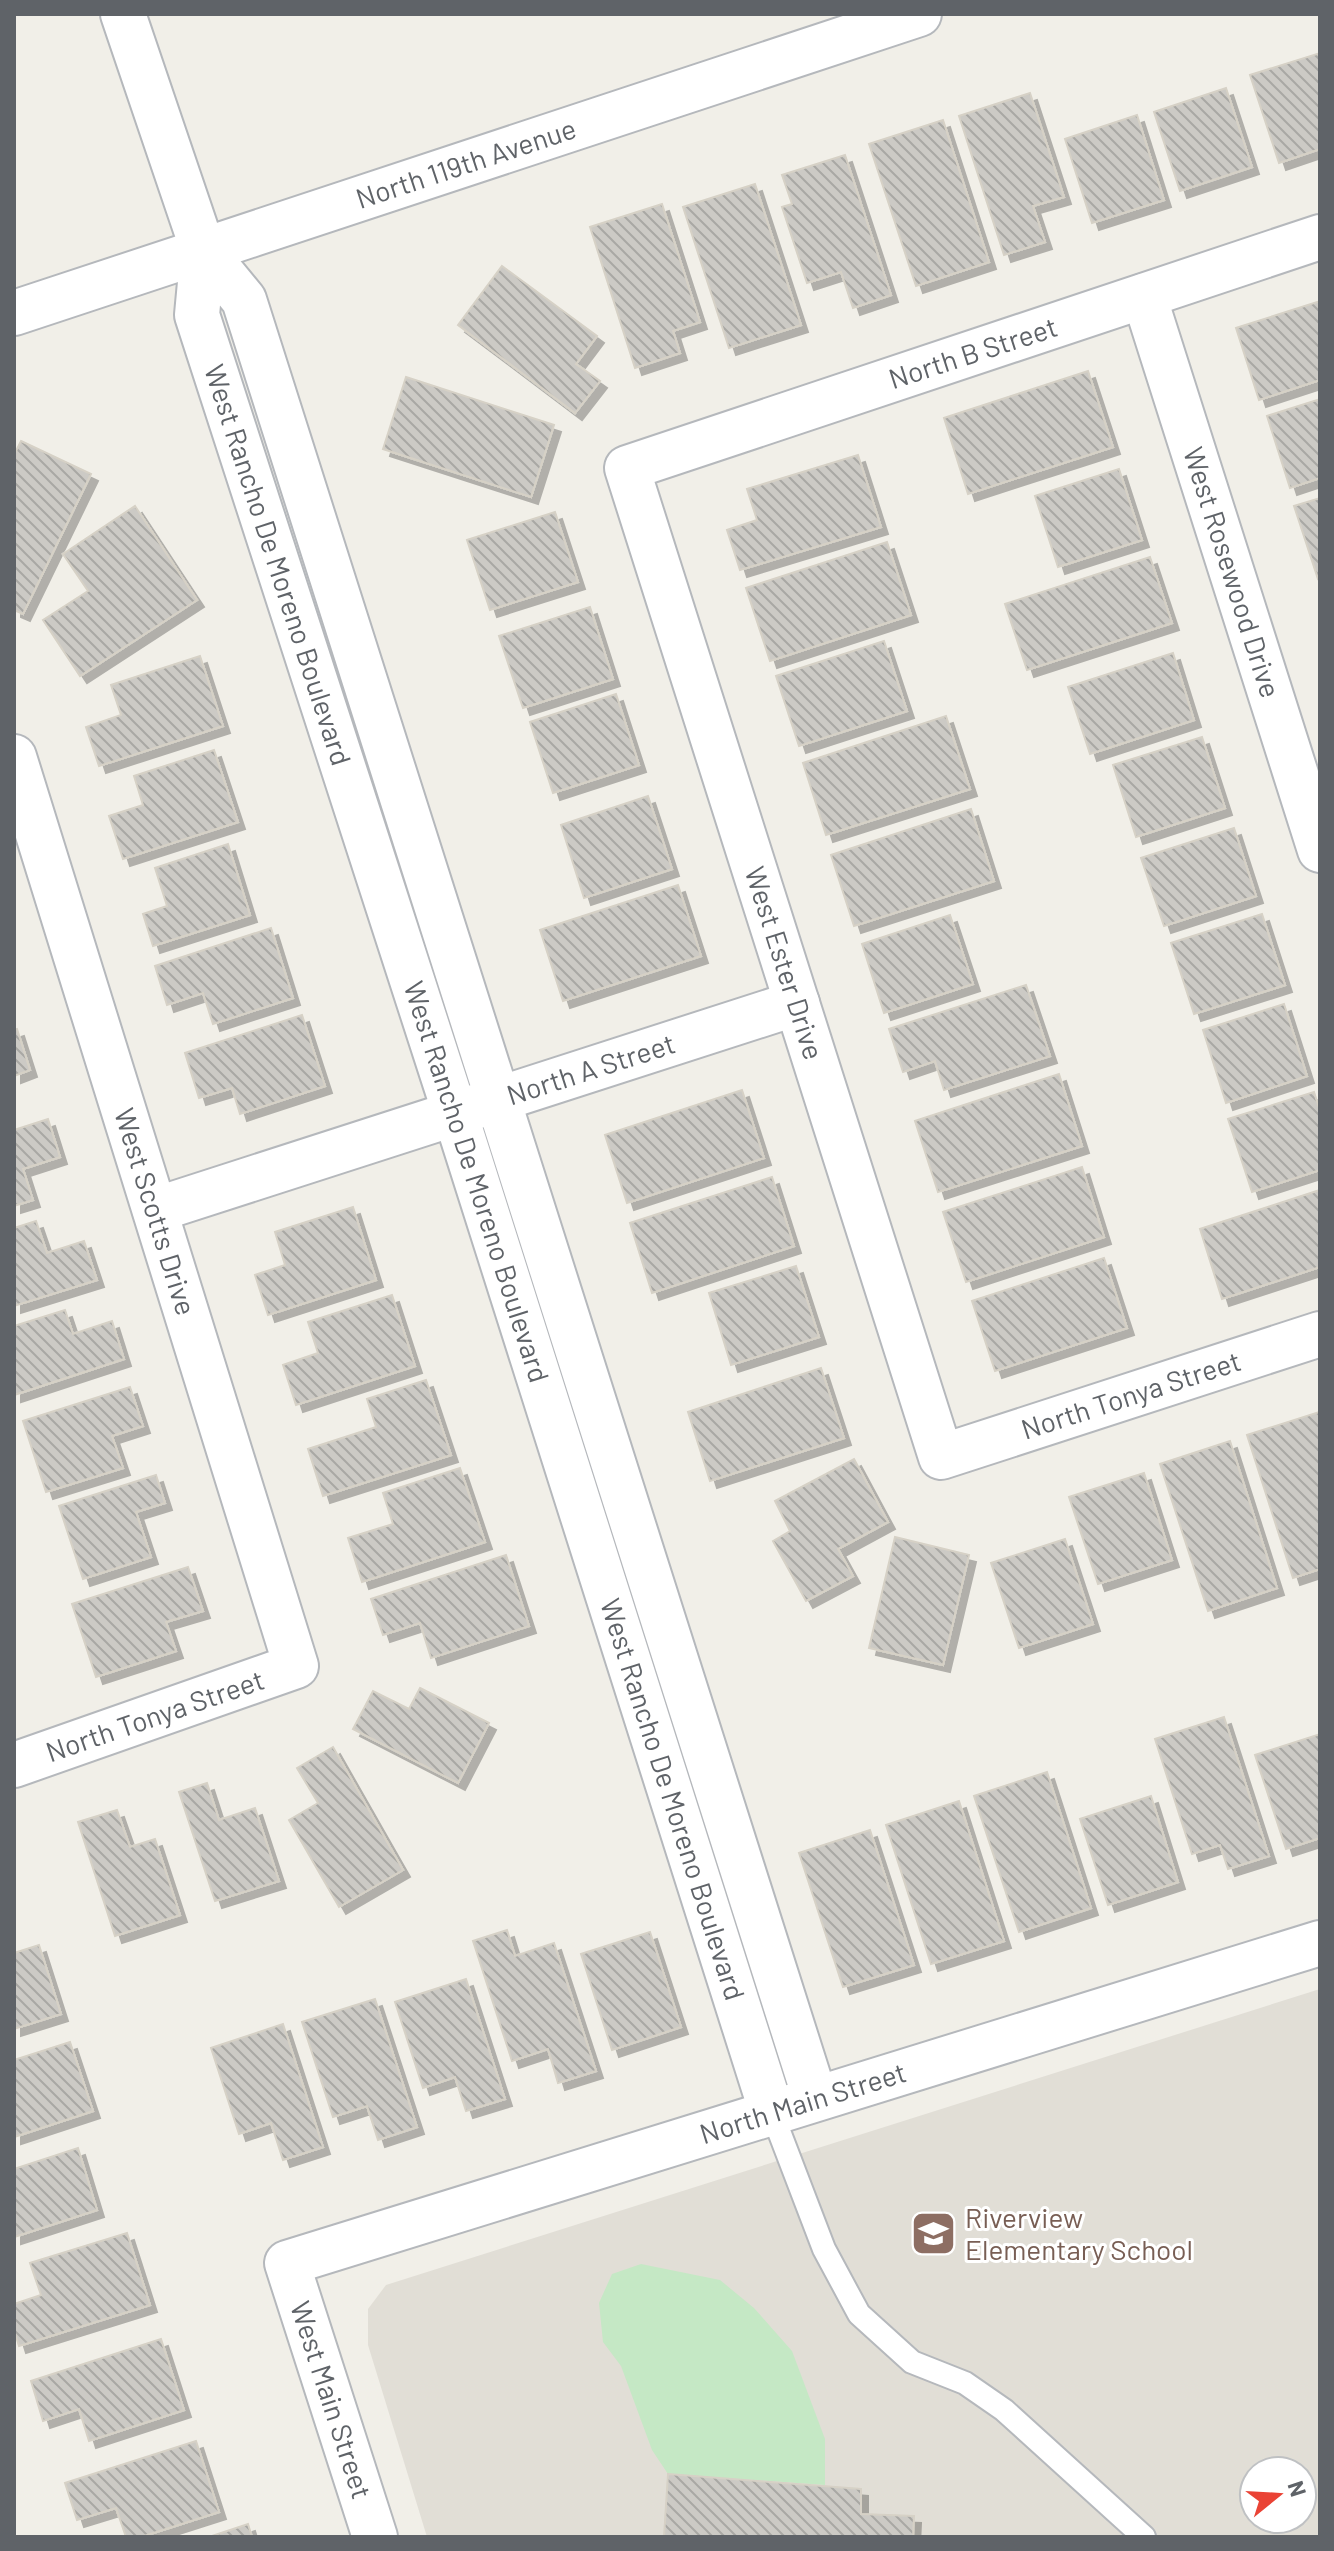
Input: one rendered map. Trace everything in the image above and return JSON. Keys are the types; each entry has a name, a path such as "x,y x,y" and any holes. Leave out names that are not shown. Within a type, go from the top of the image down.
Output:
{"street":[{"name":"West Rancho De Moreno Boulevard","path":"123,14 203,250 244,300 815,2098"},
{"name":"North 119th Avenue","path":"14,313 919,14"},
{"name":"North B Street","path":"627,468 1320,237"},
{"name":"West Rancho De Moreno Boulevard","path":"203,250 197,315 455,1113 772,2113"},
{"name":"West Rosewood Drive","path":"1144,296 1320,850"},
{"name":"West Ester Drive","path":"627,468 941,1457"},
{"name":"West Scotts Drive","path":"14,757 296,1666"},
{"name":"North A Street","path":"155,1210 797,1003"},
{"name":"North Tonya Street","path":"941,1457 1320,1334"},
{"name":"North Tonya Street","path":"14,1765 296,1666"},
{"name":"North Main Street","path":"287,2263 1320,1943"},
{"name":"West Main Street","path":"287,2263 375,2537"}],"lane":[{"path":"772,2113 824,2249 859,2314 912,2362 965,2383 1004,2410 1144,2537"}],"shaded area":[{"name":"Riverview Elementary School","path":"1320,1989 1320,2537 427,2537 368,2345 368,2309 386,2285"}],"green space":[{"path":"641,2264 720,2280 754,2308 792,2351 825,2439 825,2485 668,2474 652,2450 621,2366 603,2342 599,2303 612,2274"}],"building":[{"path":"1320,53 1320,149 1279,163 1250,75"},
{"path":"1226,88 1252,167 1180,191 1154,112"},
{"path":"1030,93 1064,197 1033,206 1045,242 1004,255 959,116"},
{"path":"1137,115 1164,200 1092,223 1065,139"},
{"path":"943,120 989,262 916,286 869,144"},
{"path":"845,155 891,295 853,308 841,272 807,283 782,207 792,204 782,175"},
{"path":"755,184 801,325 729,348 683,207"},
{"path":"662,204 700,322 673,331 680,353 635,368 590,227"},
{"path":"502,266 597,336 576,364 600,381 575,413 458,325"},
{"path":"1320,301 1320,380 1259,400 1236,328"},
{"path":"1088,371 1113,447 968,494 944,418"},
{"path":"406,377 554,425 531,497 383,449"},
{"path":"1320,399 1320,478 1290,488 1267,416"},
{"path":"21,441 91,474 23,614 14,610 14,455"},
{"path":"858,455 881,527 740,570 727,530 757,520 747,489"},
{"path":"1119,469 1142,540 1058,567 1035,496"},
{"path":"1320,498 1320,578 1318,579 1294,506"},
{"path":"135,506 197,600 80,676 43,620 88,591 63,554"},
{"path":"555,512 578,582 490,610 467,540"},
{"path":"887,542 911,615 770,661 746,588"},
{"path":"1150,557 1172,623 1027,670 1005,604"},
{"path":"590,607 613,679 523,708 499,636"},
{"path":"884,641 907,711 799,746 776,676"},
{"path":"1173,653 1194,720 1090,754 1068,687"},
{"path":"200,656 223,726 99,766 86,727 121,715 111,685"},
{"path":"616,694 639,765 553,793 530,722"},
{"path":"946,716 970,789 826,835 803,763"},
{"path":"1202,737 1225,808 1136,837 1113,765"},
{"path":"214,750 238,822 123,859 109,816 143,805 134,776"},
{"path":"648,796 672,869 584,898 561,825"},
{"path":"971,809 994,881 854,926 831,855"},
{"path":"1234,828 1256,896 1164,926 1141,858"},
{"path":"228,844 250,915 153,946 143,914 167,906 155,868"},
{"path":"678,885 701,956 563,1001 540,930"},
{"path":"1262,914 1285,985 1194,1014 1171,943"},
{"path":"950,915 973,984 884,1013 862,944"},
{"path":"271,928 293,998 213,1024 203,993 167,1005 155,966"},
{"path":"1026,985 1050,1056 944,1090 935,1061 903,1072 889,1029"},
{"path":"1284,1004 1307,1076 1226,1103 1203,1030"},
{"path":"302,1015 325,1086 240,1114 232,1088 199,1098 185,1053"},
{"path":"17,1029 30,1070 14,1076 14,1030"},
{"path":"1059,1074 1082,1146 938,1192 915,1121"},
{"path":"742,1090 764,1158 627,1203 605,1135"},
{"path":"1314,1092 1320,1111 1320,1170 1252,1192 1228,1119"},
{"path":"48,1119 60,1157 23,1169 33,1200 14,1206 14,1130"},
{"path":"1082,1167 1104,1237 966,1282 943,1212"},
{"path":"772,1177 794,1246 652,1293 630,1223"},
{"path":"1320,1190 1320,1267 1222,1299 1200,1229"},
{"path":"353,1207 376,1280 268,1315 255,1275 285,1265 275,1232"},
{"path":"36,1221 47,1253 84,1241 97,1280 14,1306 14,1228"},
{"path":"1104,1258 1127,1328 995,1371 972,1301"},
{"path":"796,1266 819,1337 731,1365 709,1293"},
{"path":"392,1295 415,1366 296,1405 283,1365 318,1353 308,1322"},
{"path":"65,1310 73,1334 112,1321 124,1359 14,1395 14,1326"},
{"path":"821,1368 844,1438 710,1481 688,1412"},
{"path":"426,1380 451,1455 323,1496 308,1449 376,1427 367,1399"},
{"path":"130,1387 143,1426 112,1436 123,1468 46,1492 23,1421"},
{"path":"1319,1412 1320,1569 1293,1578 1247,1435"},
{"path":"1230,1441 1277,1588 1208,1611 1160,1464"},
{"path":"854,1459 888,1522 838,1549 853,1576 806,1601 773,1541 790,1531 775,1501"},
{"path":"460,1468 485,1542 362,1582 348,1538 393,1524 383,1493"},
{"path":"1144,1473 1172,1560 1098,1584 1069,1497"},
{"path":"156,1475 165,1503 136,1512 151,1557 83,1579 59,1506"},
{"path":"895,1537 969,1555 943,1665 869,1648"},
{"path":"1065,1539 1093,1624 1019,1648 991,1563"},
{"path":"506,1555 529,1626 431,1658 420,1623 383,1635 371,1599"},
{"path":"188,1567 203,1611 166,1622 176,1651 96,1677 72,1604"},
{"path":"420,1688 489,1723 458,1783 353,1729 373,1691 409,1709"},
{"path":"1224,1717 1269,1856 1228,1869 1220,1845 1192,1854 1155,1739"},
{"path":"1320,1734 1320,1838 1286,1849 1255,1755"},
{"path":"333,1747 403,1870 339,1907 289,1820 318,1803 297,1768"},
{"path":"1047,1772 1091,1908 1019,1932 974,1796"},
{"path":"207,1783 219,1820 255,1808 279,1881 215,1901 179,1792"},
{"path":"1151,1796 1178,1882 1108,1905 1080,1819"},
{"path":"959,1801 1004,1941 931,1964 886,1825"},
{"path":"117,1810 130,1847 155,1839 180,1915 115,1936 78,1822"},
{"path":"870,1830 914,1965 843,1987 799,1853"},
{"path":"507,1930 515,1956 554,1943 596,2071 558,2083 548,2049 512,2061 473,1941"},
{"path":"650,1932 681,2027 612,2050 581,1954"},
{"path":"39,1945 61,2014 14,2029 14,1953"},
{"path":"466,1979 505,2099 466,2111 455,2077 423,2088 395,2002"},
{"path":"375,1999 417,2127 378,2140 367,2106 333,2117 302,2022"},
{"path":"283,2024 323,2147 283,2160 271,2123 239,2134 211,2048"},
{"path":"70,2042 93,2111 14,2137 14,2060"},
{"path":"78,2148 97,2210 14,2237 14,2169"},
{"path":"127,2233 150,2305 19,2346 14,2330 14,2304 41,2295 30,2263"},
{"path":"161,2339 184,2410 89,2441 79,2409 43,2421 31,2381"},
{"path":"196,2441 219,2512 141,2537 126,2537 116,2508 77,2520 65,2483"},
{"path":"668,2474 861,2489 861,2514 914,2516 913,2537 664,2537"},
{"path":"248,2524 252,2537 209,2537"}],"place":[{"name":"Riverview Elementary School","path":"934,2234"}]}
